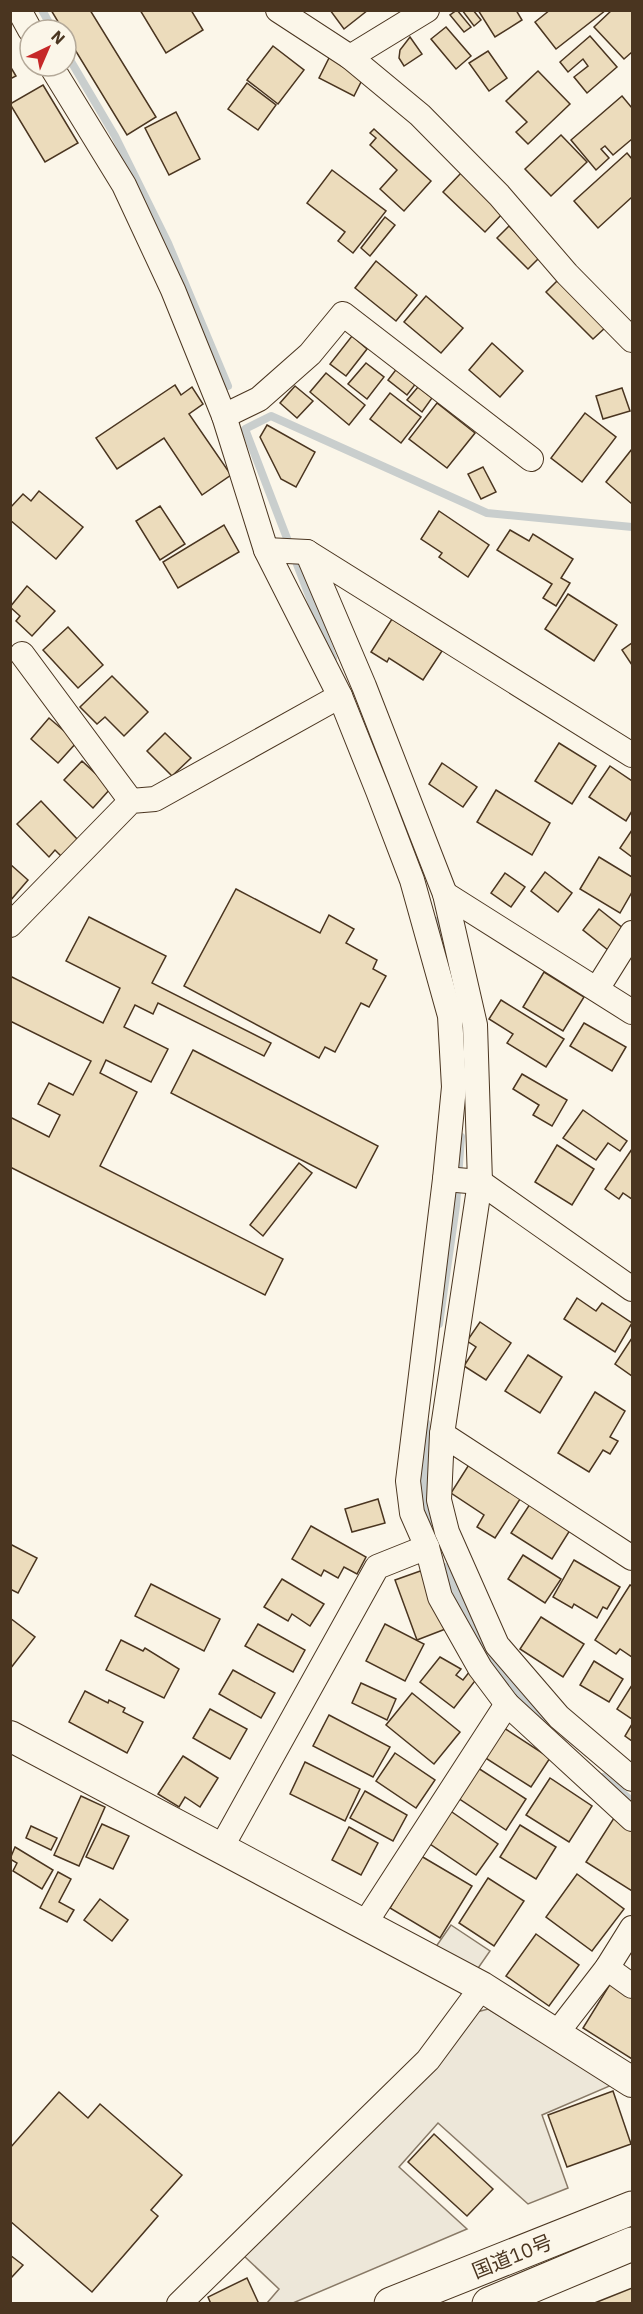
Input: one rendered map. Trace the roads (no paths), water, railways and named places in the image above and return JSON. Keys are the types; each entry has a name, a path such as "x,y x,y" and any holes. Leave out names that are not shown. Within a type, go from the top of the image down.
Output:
{"highway":[{"name":"国道10号","path":"391,2304 633,2208"},
{"name":"国道10号","path":"489,2304 633,2244"}],"street":[{"path":"278,10 350,57 420,115 499,195 567,274 628,328"},
{"path":"350,57 427,10"},
{"path":"58,78 124,185 173,290 224,416 266,550 340,696 412,880 450,1016 454,1087 446,1179 408,1481 412,1513 427,1547 440,1597 480,1668 507,1704 633,1819"},
{"path":"224,416 259,399 310,354 343,314 531,459"},
{"path":"266,550 307,552 633,755"},
{"path":"307,552 364,686 445,894 475,1025 480,1182 442,1434 439,1500 447,1532 497,1646 559,1717 633,1779"},
{"path":"22,654 131,801"},
{"path":"10,925 131,801 155,799 340,696"},
{"path":"445,894 633,1012"},
{"path":"597,989 633,933"},
{"path":"446,1179 480,1182 633,1289"},
{"path":"442,1434 633,1558"},
{"path":"221,1848 377,1567 427,1547"},
{"path":"364,1925 507,1704"},
{"path":"10,1736 482,1987 633,2082"},
{"path":"556,2034 607,1968 633,1928"},
{"path":"607,1968 633,1986"},
{"path":"179,2304 428,2060 482,1987"}],"waterway":[{"path":"42,10 46,18"},
{"path":"78,73 115,136 168,243 228,386"},
{"path":"333,658 245,429 271,416 487,513 632,527"},
{"path":"436,921 447,964"},
{"path":"439,1324 456,1206 461,1137"},
{"path":"426,1423 424,1494 434,1538"},
{"path":"444,1567 493,1665 550,1727"},
{"path":"603,1777 632,1801"}]}
